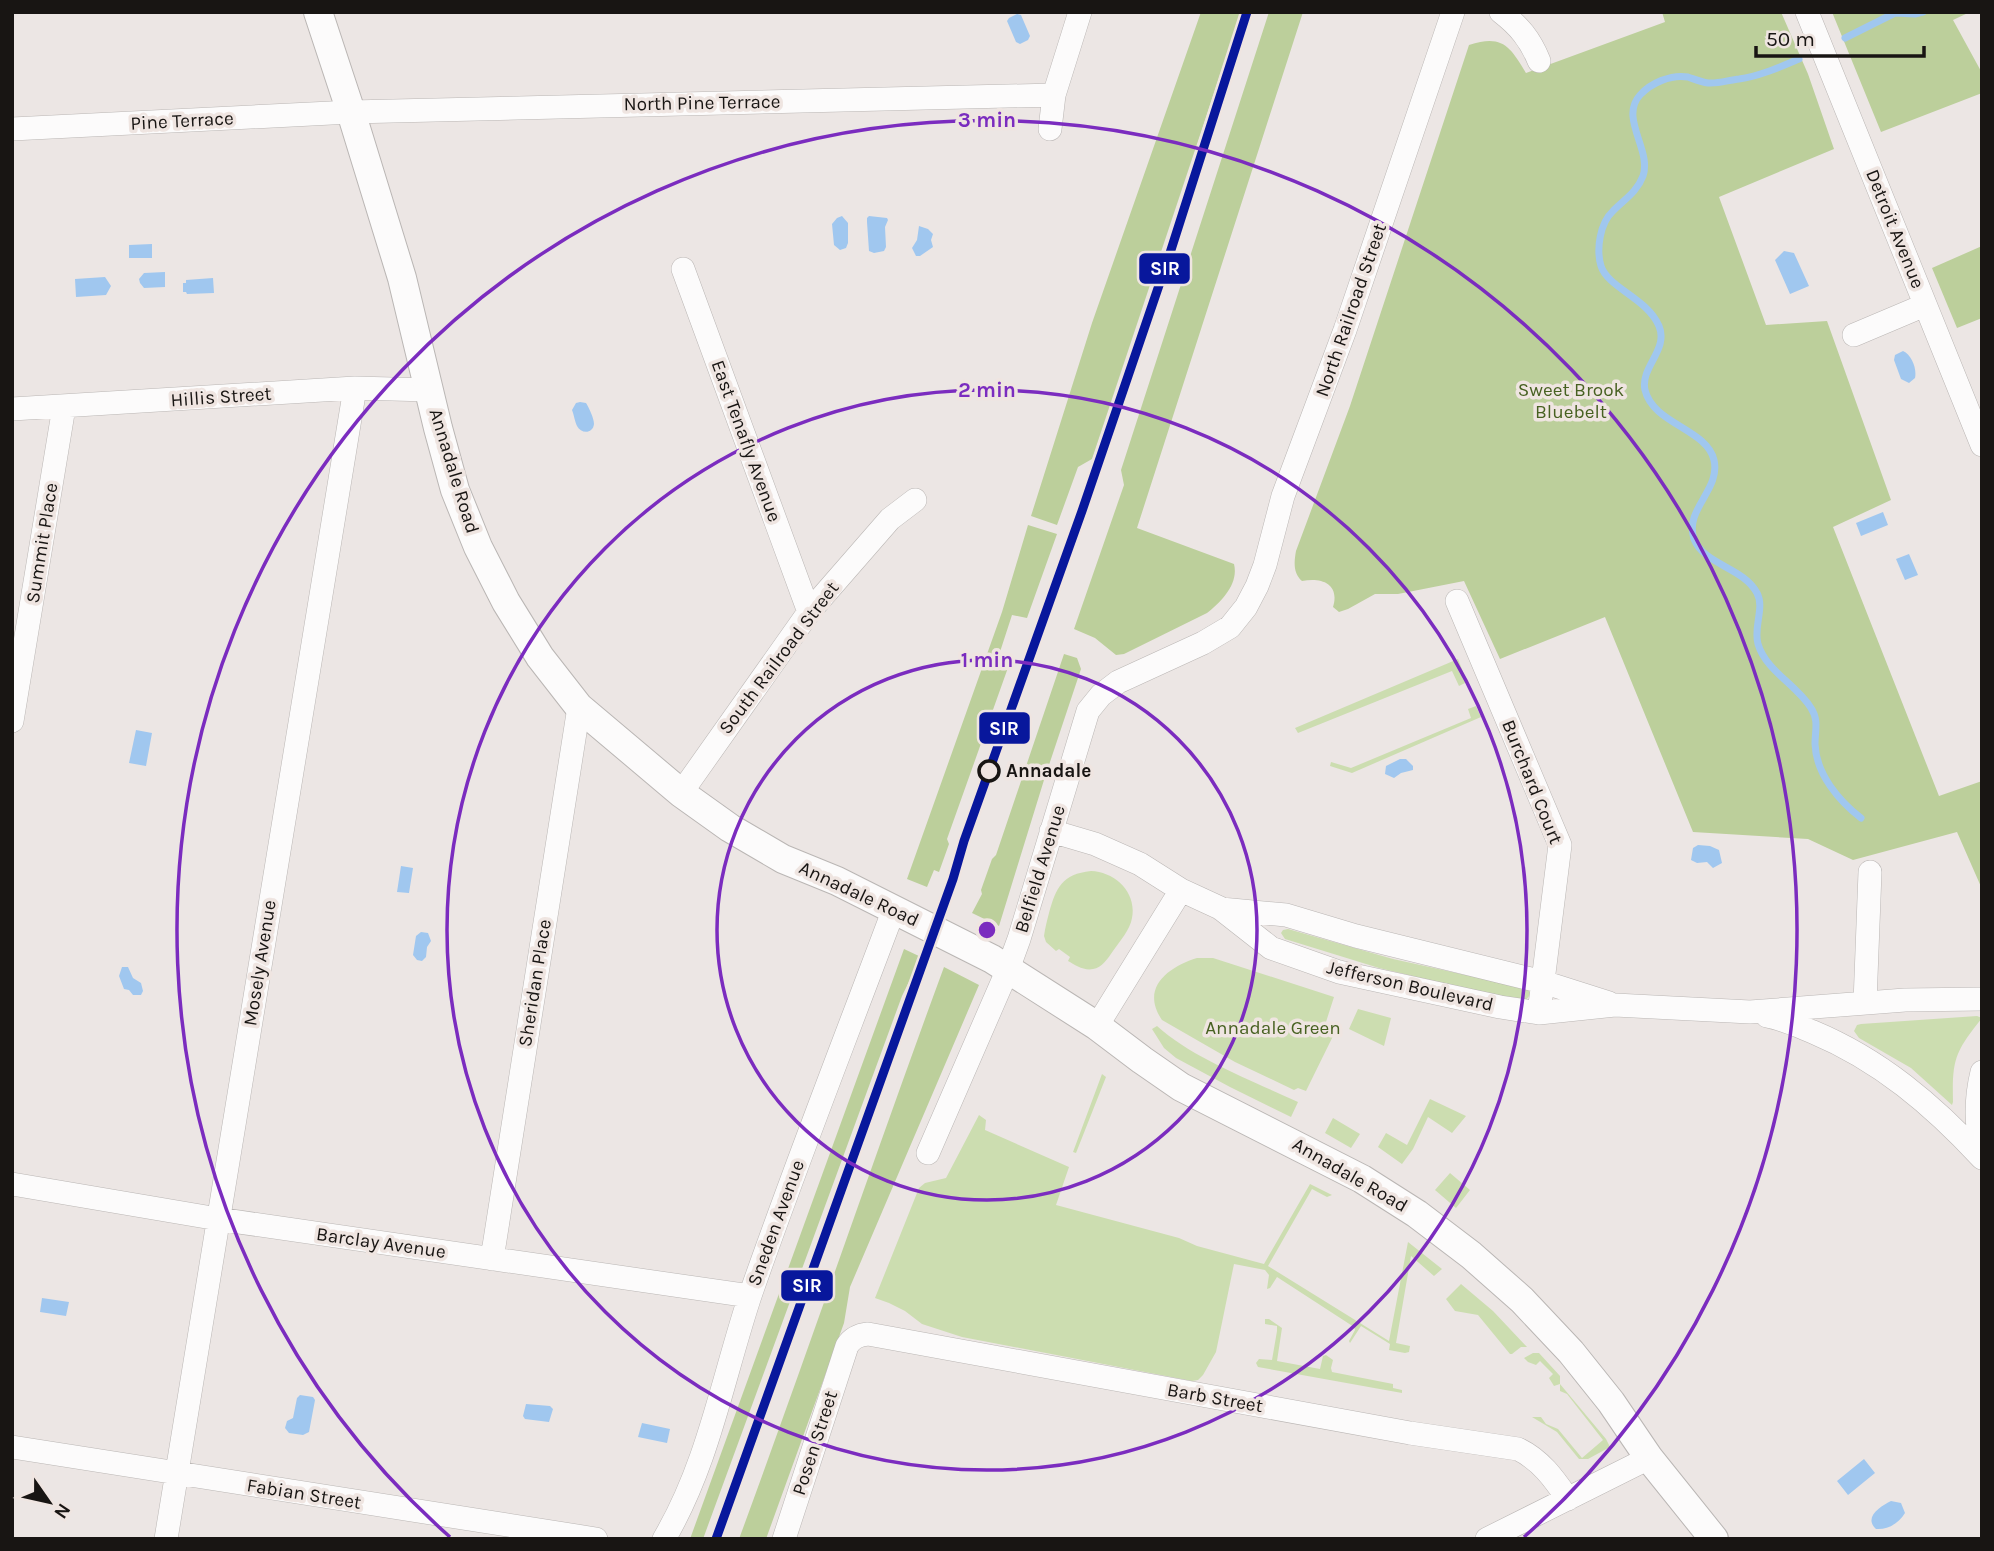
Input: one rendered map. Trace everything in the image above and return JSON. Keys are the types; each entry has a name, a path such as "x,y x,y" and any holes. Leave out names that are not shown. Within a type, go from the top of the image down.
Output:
{"street":[{"name":"Annadale Road","path":"317,12 402,278 455,490 478,547 506,602 540,657 579,707 681,793 730,828 783,859 898,910 1000,964 1097,1026 1181,1087 1362,1179 1417,1214 1471,1255 1522,1300 1571,1352 1611,1402 1649,1458 1714,1539"},
{"path":"1050,129 1054,95 1080,12"},
{"name":"North Railroad Street","path":"1246,607 1265,565 1283,496 1345,330 1453,12"},
{"path":"1500,12 1518,26 1531,42 1539,61"},
{"name":"Detroit Avenue","path":"1807,12 1982,445"},
{"name":"North Pine Terrace","path":"351,112 1054,95"},
{"name":"Pine Terrace","path":"12,129 351,112"},
{"name":"East Tenafly Avenue","path":"683,269 809,612"},
{"path":"1854,335 1926,305"},
{"name":"Hillis Street","path":"12,409 355,388 429,390"},
{"name":"Mosely Avenue","path":"166,1539 355,388"},
{"name":"Summit Place","path":"12,721 64,407"},
{"name":"South Railroad Street","path":"681,793 809,612 890,519 915,500"},
{"name":"Burchard Court","path":"1457,601 1560,845 1539,1013"},
{"name":"Belfield Avenue","path":"1000,964 1019,939 1088,711 1101,695 1118,682 1203,643 1230,627 1246,607"},
{"name":"Sheridan Place","path":"492,1259 579,707"},
{"name":"Jefferson Boulevard","path":"1051,831 1095,844 1132,860 1181,890 1220,908 1271,948 1339,972 1539,1013 1615,1005 1750,1013 1905,1000 1982,999"},
{"path":"1865,1003 1870,872"},
{"path":"1097,1026 1181,890"},
{"name":"Jefferson Boulevard","path":"1220,908 1286,915 1378,942 1544,982 1615,1005"},
{"name":"Sneden Avenue","path":"664,1539 692,1483 710,1434 750,1296 796,1168 898,910"},
{"path":"928,1153 1000,964"},
{"path":"1750,1013 1781,1019 1842,1044 1882,1068 1924,1100 1982,1156"},
{"path":"1982,1072 1976,1100 1976,1128 1982,1156"},
{"name":"Barclay Avenue","path":"12,1184 218,1219 750,1296"},
{"name":"Barb Street","path":"847,1346 852,1339 868,1334 1410,1433 1518,1449 1532,1455 1568,1499"},
{"name":"Posen Street","path":"783,1539 847,1346"},
{"name":"Fabian Street","path":"12,1447 596,1539"},
{"path":"1487,1539 1649,1458"}],"green space":[{"path":"1201,12 1241,12 1092,459 1078,467 1057,525 1031,516 1092,323"},
{"path":"1269,12 1303,12 1137,528 1234,564 1234,579 1223,598 1207,613 1124,654 1116,655 1095,638 1074,629 1124,485 1121,470"},
{"name":"Sweet Brook Bluebelt","path":"1662,12 1781,12 1808,74 1834,149 1719,197 1766,325 1827,321 1891,500 1833,527 1939,796 1982,781 1982,889 1957,832 1853,860 1808,839 1693,832 1605,617 1500,659 1464,581 1398,594 1375,594 1339,612 1333,607 1334,593 1328,584 1316,580 1302,581 1296,571 1296,551 1350,406 1469,45 1490,41 1504,45 1510,49 1526,73 1665,22"},
{"path":"1832,12 1970,12 1953,20 1982,73 1982,93 1881,132"},
{"path":"1982,246 1982,318 1957,328 1932,268"},
{"path":"1028,525 1057,534 1027,618 1012,615 998,658 1010,662 947,839 949,844 939,872 934,870 927,887 907,879 1002,612"},
{"path":"1064,654 1077,658 1081,669 999,926 972,913 982,894 992,859 996,855"},
{"path":"1458,659 1467,682 1459,686 1452,671 1298,733 1295,728"},
{"path":"1476,706 1481,717 1352,773 1330,766 1331,762 1351,768 1471,718 1468,709"},
{"path":"1091,871 1116,879 1128,892 1133,909 1127,931 1107,960 1090,969 1068,961 1070,957 1059,949 1056,951 1046,942 1044,936 1052,904 1062,884 1073,875"},
{"path":"1288,929 1393,959 1529,989 1530,995 1525,1001 1379,968 1285,939 1281,933"},
{"path":"904,949 921,957 902,996 703,1539 690,1539"},
{"name":"Annadale Green","path":"1197,958 1213,958 1334,997 1326,1022 1336,1030 1306,1091 1298,1088 1294,1090 1235,1062 1162,1020 1154,998 1160,980 1176,967"},
{"path":"944,967 979,985 850,1287 844,1323 766,1539 739,1539 892,1110"},
{"path":"1358,1009 1391,1018 1384,1046 1349,1029"},
{"path":"1977,1016 1982,1018 1966,1039 1957,1057 1952,1105 1911,1068 1859,1038 1854,1031 1857,1025 1861,1024"},
{"path":"1157,1026 1171,1038 1206,1059 1298,1102 1291,1117 1176,1058 1164,1048 1152,1029"},
{"path":"1102,1074 1106,1077 1076,1153 1073,1152"},
{"path":"1430,1099 1466,1116 1452,1133 1428,1117 1413,1149 1402,1164 1378,1147 1386,1133 1407,1145"},
{"path":"979,1115 986,1120 985,1130 1069,1167 1056,1205 1264,1264 1310,1184 1332,1195 1327,1197 1312,1189 1268,1266 1389,1341 1408,1242 1442,1269 1434,1276 1411,1256 1396,1343 1410,1346 1409,1352 1389,1350 1390,1344 1361,1326 1350,1343 1354,1327 1277,1277 1267,1289 1269,1275 1265,1270 1234,1264 1216,1352 1198,1380 962,1337 922,1324 905,1311 875,1298 919,1188 925,1183 946,1178"},
{"path":"1333,1118 1360,1134 1351,1148 1325,1133"},
{"path":"1450,1173 1470,1190 1456,1208 1435,1190"},
{"path":"1461,1284 1493,1311 1527,1347 1521,1347 1510,1354 1478,1315 1455,1311 1446,1299"},
{"path":"1265,1319 1282,1328 1277,1361 1320,1369 1323,1356 1326,1355 1333,1360 1332,1372 1393,1384 1393,1388 1402,1390 1402,1393 1258,1367 1256,1363 1259,1359 1272,1360 1277,1331 1277,1326 1265,1324"},
{"path":"1539,1353 1560,1376 1560,1384 1554,1386 1549,1378 1553,1374 1540,1361 1536,1365 1524,1358"},
{"path":"1560,1384 1610,1447 1588,1459 1579,1459 1557,1432 1532,1417 1541,1417 1546,1424 1558,1429 1582,1458 1603,1440 1567,1394 1560,1391"}],"water":[{"path":"1017,14 1021,15 1030,36 1020,44 1016,42 1007,21"},
{"path":"842,216 848,223 848,243 846,248 840,250 834,245 832,224"},
{"path":"869,216 888,220 884,251 869,251"},
{"path":"919,226 933,234 933,247 916,256 912,248 917,240"},
{"path":"152,244 152,258 129,258 129,245"},
{"path":"1784,251 1794,253 1809,286 1790,294 1775,260"},
{"path":"165,272 165,287 144,288 140,283 139,279 144,273"},
{"path":"105,277 111,286 106,295 76,297 75,279"},
{"path":"213,278 214,293 183,292 183,283 186,283 186,280"},
{"path":"1903,351 1911,359 1915,371 1915,378 1909,383 1901,379 1894,360 1895,355"},
{"path":"576,403 586,403 593,419 593,427 587,432 577,426 572,410"},
{"path":"1883,512 1888,525 1861,536 1856,523"},
{"path":"1909,554 1918,575 1905,580 1896,559"},
{"path":"136,730 152,733 146,766 129,763"},
{"path":"1406,759 1413,766 1413,770 1394,778 1385,774 1386,766"},
{"path":"1698,845 1719,850 1722,863 1713,868 1707,862 1697,863 1691,860 1693,848"},
{"path":"401,866 413,868 409,893 397,892"},
{"path":"421,932 428,933 431,941 422,961 413,955 416,936"},
{"path":"122,967 128,967 133,978 141,983 141,995 133,995 124,989 119,976"},
{"path":"42,1298 69,1302 66,1316 40,1312"},
{"path":"300,1395 313,1397 315,1400 309,1432 303,1435 289,1433 285,1428 287,1421 293,1418"},
{"path":"526,1404 550,1406 553,1409 549,1422 525,1419 523,1416"},
{"path":"642,1423 670,1429 667,1443 638,1437"},
{"path":"1864,1459 1875,1473 1848,1495 1837,1481"},
{"path":"1891,1501 1901,1503 1905,1513 1893,1525 1876,1529 1871,1520 1872,1516"}],"waterway":[{"path":"1845,38 1895,13 1923,12"},
{"path":"1799,59 1755,76 1720,82 1708,83 1682,76 1668,78 1640,95 1634,104 1633,114 1645,166 1643,176 1634,191 1605,222 1599,252 1605,274 1646,308 1659,326 1660,343 1645,382 1650,401 1658,411 1701,441 1714,460 1712,481 1694,518 1694,539 1706,555 1743,577 1757,593 1760,605 1757,638 1762,654 1811,708 1816,721 1816,755 1824,776 1837,795 1861,818"}],"transit line":[{"name":"SIR","path":"716,1539 1082,511 1170,253 1247,12"}],"place":[{"name":"Annadale","path":"989,771"}]}
